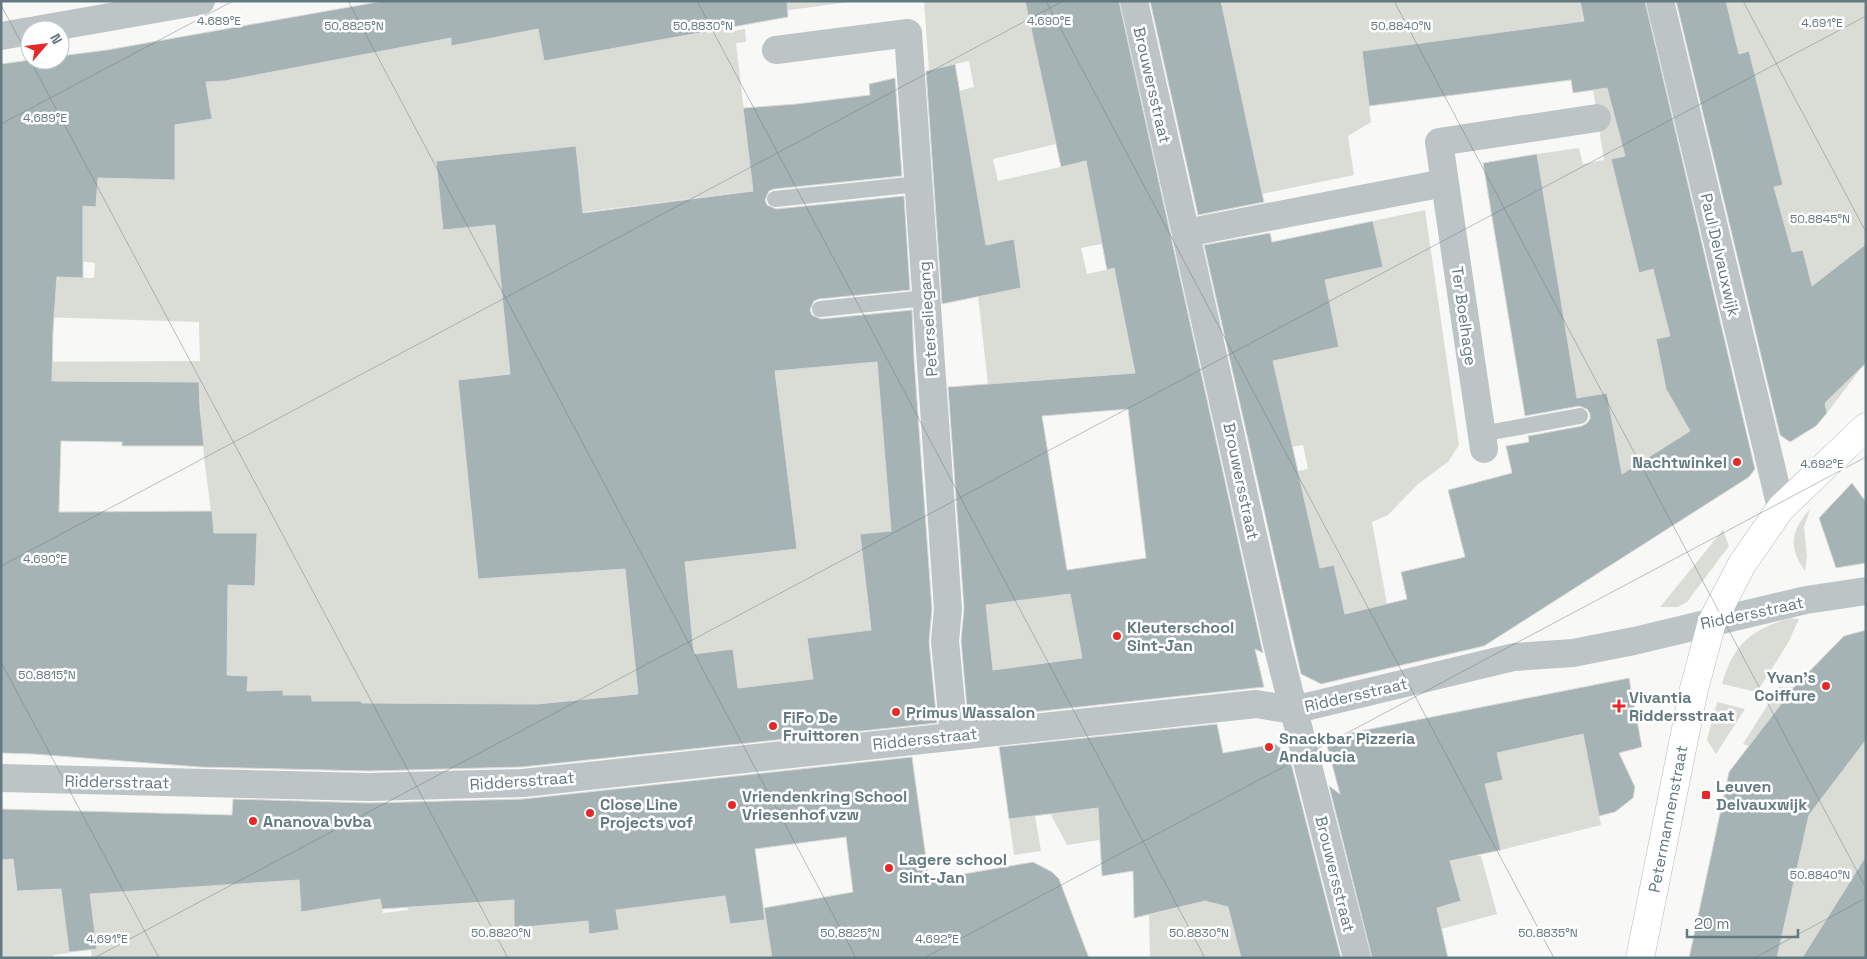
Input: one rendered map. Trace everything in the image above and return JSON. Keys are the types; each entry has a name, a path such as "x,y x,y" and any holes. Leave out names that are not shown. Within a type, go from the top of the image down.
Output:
{"street":[{"path":"70,24 201,1"},
{"name":"Brouwersstraat","path":"1134,1 1278,648 1356,958"},
{"name":"Paul Delvauxwijk","path":"1660,1 1781,508"},
{"path":"1,36 20,33"},
{"name":"Peterseliegang","path":"776,50 908,33 948,609 945,641 954,736"},
{"name":"Ter Boelhage","path":"1483,441 1439,142 1597,118"},
{"path":"1186,233 1444,183"},
{"name":"Petermannenstraat","path":"1640,958 1694,689 1712,622 1742,564 1781,508 1866,427"},
{"name":"Riddersstraat","path":"1,778 369,787 523,783 1256,704 1293,710 1514,657 1573,653 1634,641 1806,600 1866,591"}],"lane":[{"path":"775,199 918,184"},
{"path":"820,309 926,298"},
{"path":"1483,441 1580,416"}],"shaded area":[{"path":"721,1 727,32 745,29 746,42 736,43 748,144 757,190 583,212 575,146 436,161 443,230 495,225 506,329 600,363 458,380 478,579 625,569 638,694 537,704 362,703 361,701 312,701 311,695 283,695 283,690 262,690 247,702 248,676 89,671 227,650 228,585 255,586 257,533 215,533 213,545 212,511 204,457 199,382 17,381 19,362 200,361 199,322 40,317 43,289 56,289 58,277 94,278 95,263 63,259 81,206 96,206 98,178 175,180 175,128 124,127 189,107 191,122 211,119 206,82 223,81 451,37 451,45 538,29 544,61 688,35"},
{"path":"740,1 856,1 761,14"},
{"path":"924,1 1025,1 1056,144 993,159 998,181 1087,161 1120,240 1081,248 1087,274 1114,268 1136,373 988,384 978,296 1021,288 1014,239 974,247 959,91 974,87 969,61 929,70"},
{"path":"1221,1 1580,1 1587,49 1622,63 1607,89 1613,112 1623,110 1629,133 1627,225 1639,273 1653,269 1670,337 1656,339 1665,382 1700,428 1690,431 1555,517 1618,452 1607,393 1576,399 1537,154 1579,148 1583,164 1604,160 1590,70 1497,34 1362,51 1371,122 1348,136 1354,175 1262,194"},
{"path":"1726,1 1866,1 1866,244 1836,267 1865,363 1827,413 1796,279 1809,275 1804,250 1791,253 1774,187 1783,185 1749,51 1739,54"},
{"path":"1425,210 1459,445 1448,462 1418,484 1388,515 1372,522 1387,604 1345,614 1334,565 1320,568 1298,471 1308,469 1303,445 1292,447 1273,361 1339,347 1300,285 1383,267 1373,221"},
{"path":"761,256 813,367 877,362 891,531 860,535 875,672 815,693 788,682 738,688 733,649 715,651 697,683 685,562 797,549"},
{"path":"1810,509 1804,527 1807,556 1805,571 1796,554 1794,539 1799,524"},
{"path":"1723,530 1729,546 1687,602 1678,607 1660,607"},
{"path":"1070,594 1082,658 993,670 990,642 967,607"},
{"path":"1790,618 1799,619 1788,643 1757,692 1722,684 1732,659 1746,640 1764,628"},
{"path":"1779,687 1794,687 1749,746 1743,744"},
{"path":"1717,702 1745,709 1716,754 1707,740"},
{"path":"1583,734 1601,825 1501,850 1494,819 1470,825 1477,856 1481,856 1497,914 1441,929 1436,908 1461,901 1455,878 1406,773 1503,779 1497,753"},
{"path":"1866,740 1866,856 1825,921 1816,958 1777,958 1809,815"},
{"path":"1179,798 1241,892 1228,909 1241,958 1150,958 1149,915 1200,902 1119,837 1067,845 1050,813"},
{"path":"1035,815 1041,851 1014,855 1009,818"},
{"path":"513,852 515,928 553,925 551,902 585,899 590,934 619,930 614,898 725,895 730,924 766,920 772,958 92,958 91,950 97,948 95,933 67,937 69,953 53,955 54,958 1,958 1,860 13,859 17,891 62,889 73,875 299,880 380,898 383,913 408,910 406,900 460,904 487,902 484,875"}],"building":[{"path":"383,1 787,1 788,17 544,61 538,29 451,46 451,38 225,81 206,82 212,119 175,125 175,180 98,178 96,207 83,206 83,278 57,277 52,381 199,382 204,446 122,446 122,442 61,441 59,512 212,511 214,533 257,533 255,586 228,585 227,675 248,676 247,691 283,690 283,695 311,695 312,701 361,701 362,703 537,704 638,694 625,569 478,579 458,380 510,374 495,225 443,230 436,161 576,146 583,213 753,191 743,108 870,95 869,84 895,78 902,176 774,189 769,191 765,200 767,205 776,209 904,196 910,290 819,299 814,301 810,310 812,315 821,319 912,310 932,609 929,642 937,723 522,767 369,771 200,767 1,753 1,64 20,61 20,70 70,70 70,55 107,50","holes":["877,362 891,531 860,534 871,630 807,638 813,679 738,688 733,649 694,654 685,562 797,549 775,371"]},
{"path":"1025,1 1119,1 1263,653 1255,649 1264,687 968,719 961,641 964,608 948,387 1135,373 1114,268 1107,270 1086,161 1061,167","holes":["1128,409 1146,558 1067,570 1042,416","1070,594 1082,658 993,670 986,605"]},
{"path":"1150,1 1221,1 1264,202 1198,215"},
{"path":"1580,1 1645,1 1755,469 1749,477 1484,646 1321,684 1301,674 1204,245 1270,233 1272,242 1373,221 1383,267 1325,280 1339,347 1273,361 1320,568 1334,565 1345,614 1407,599 1401,572 1465,557 1448,490 1512,473 1506,446 1529,442 1528,436 1582,426 1590,419 1587,409 1579,406 1525,416 1483,163 1537,154 1577,398 1607,393 1622,474 1690,431 1666,389 1656,339 1670,336 1653,269 1639,273 1611,159 1625,156 1607,88 1573,93 1571,80 1369,106 1362,51 1584,21"},
{"path":"1676,1 1726,1 1739,54 1749,51 1783,185 1774,187 1792,252 1803,250 1812,286 1866,244 1866,363 1825,403 1827,413 1816,426 1790,442 1780,435"},
{"path":"955,64 986,245 1014,239 1021,288 942,304 926,71"},
{"path":"1852,483 1866,502 1866,563 1836,568 1819,518"},
{"path":"1866,630 1866,740 1809,815 1777,958 1689,958 1729,772 1794,687 1844,636"},
{"path":"1629,678 1642,747 1619,753 1635,787 1633,798 1615,812 1599,816 1583,734 1497,753 1503,780 1485,784 1501,850 1450,861 1461,901 1437,908 1448,958 1372,958 1329,786 1340,794 1325,738"},
{"path":"1217,724 1223,753 1275,744 1289,755 1341,958 1241,958 1228,907 1205,901 1134,918 1133,871 1102,876 1098,808 1009,819 999,747"},
{"path":"912,757 929,880 1033,862 1052,872 1059,879 1089,958 772,958 764,908 853,892 846,837 755,849 765,920 730,924 725,896 616,910 619,930 589,934 588,921 514,928 514,900 382,909 380,899 301,912 299,880 90,894 97,949 69,952 61,889 17,891 13,859 1,860 1,809 232,815 233,799 369,803 523,799"},
{"path":"1866,856 1866,958 1802,958"}],"place":[{"name":"Nachtwinkel","path":"1737,462"},
{"name":"Kleuterschool Sint-Jan","path":"1117,636"},
{"name":"Yvan's Coiffure","path":"1826,686"},
{"name":"Vivantia Riddersstraat","path":"1619,706"},
{"name":"Primus Wassalon","path":"896,712"},
{"name":"FiFo De Fruittoren","path":"773,726"},
{"name":"Snackbar Pizzeria Andalucia","path":"1269,747"},
{"name":"Leuven Delvauxwijk","path":"1706,795"},
{"name":"Vriendenkring School Vriesenhof vzw","path":"732,805"},
{"name":"Close Line Projects vof","path":"590,813"},
{"name":"Ananova bvba","path":"253,821"},
{"name":"Lagere school Sint-Jan","path":"889,868"}]}
